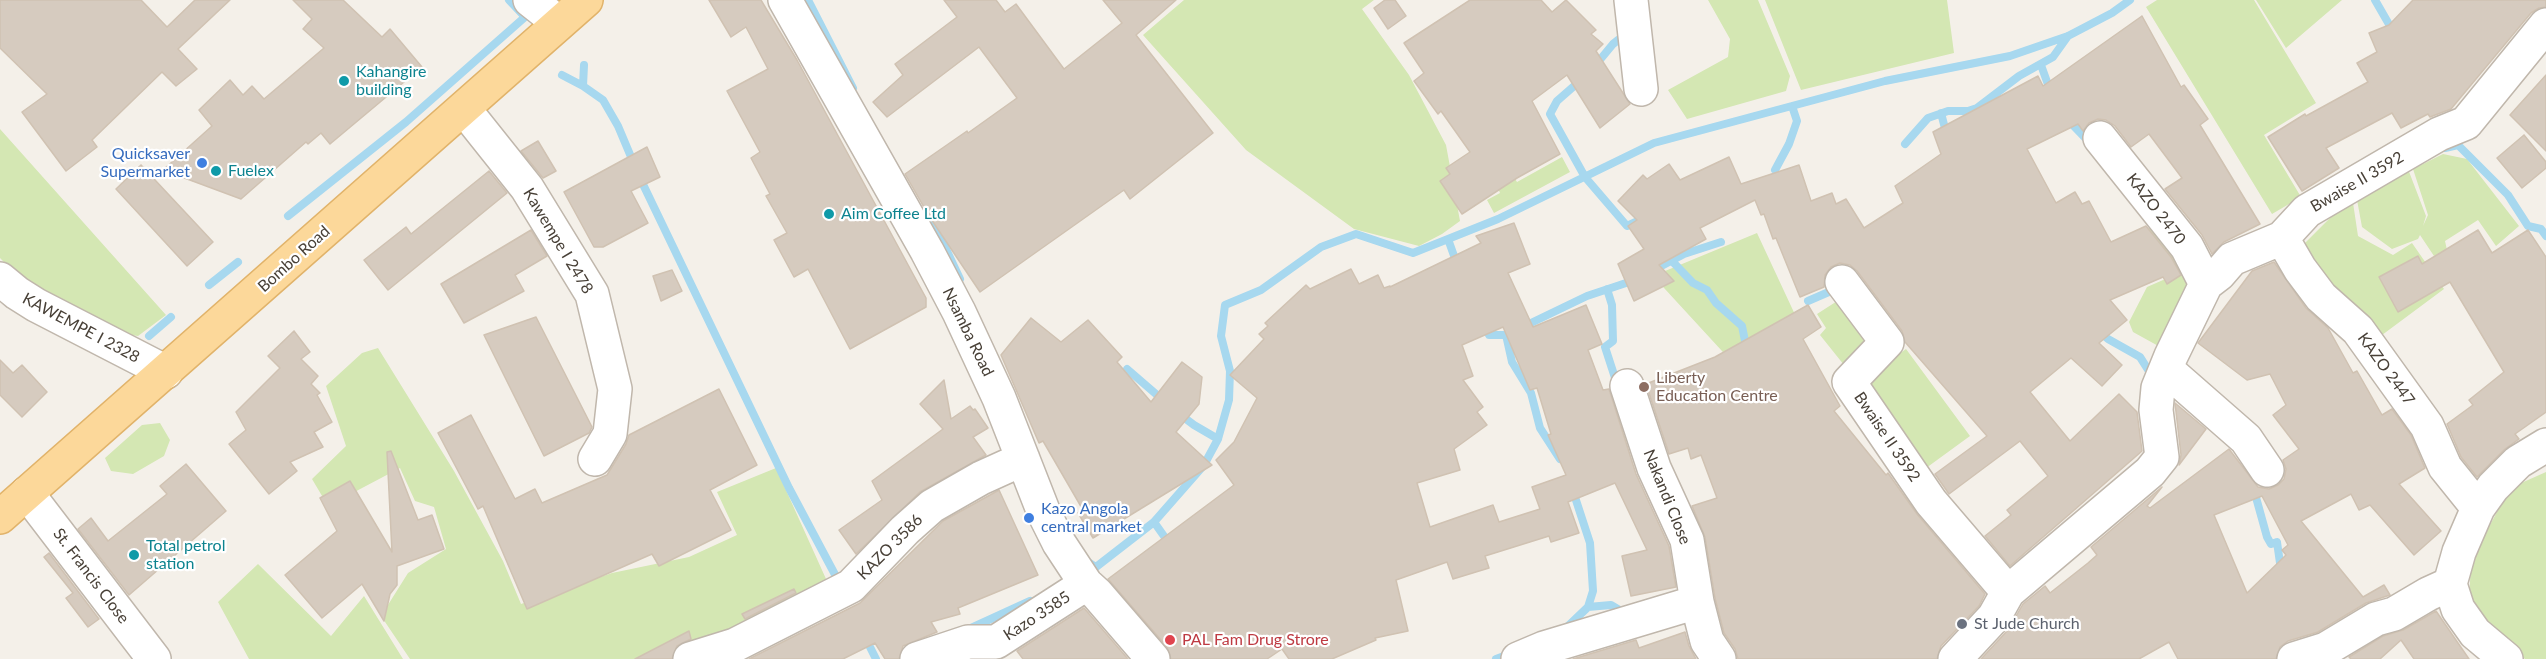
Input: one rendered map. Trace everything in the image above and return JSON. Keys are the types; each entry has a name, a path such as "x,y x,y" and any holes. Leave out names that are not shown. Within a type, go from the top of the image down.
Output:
{"main road":[{"name":"Bombo Road","path":"0,517 586,0"}],"street":[{"path":"530,0 559,23"},
{"name":"Nsamba Road","path":"785,0 933,261 999,398 1044,513 1071,562 1086,584 1153,659"},
{"path":"1631,0 1641,89"},
{"name":"Bwaise II 3592","path":"1842,282 1887,342 1849,382 2001,604 2150,472 2162,458 2156,410 2158,388 2206,284 2232,259 2282,238 2307,211 2439,134 2466,123 2546,25"},
{"name":"Kawempe I 2478","path":"464,109 527,188 592,294 615,389 610,434 595,459"},
{"name":"KAZO 2470","path":"2100,138 2187,247 2206,284"},
{"name":"KAZO 2447","path":"2282,238 2300,269 2321,297 2358,330 2427,426 2445,466 2478,508"},
{"name":"KAWEMPE I 2328","path":"0,279 36,305 166,372"},
{"path":"2166,369 2246,439 2267,470"},
{"name":"Nakandi Close","path":"1627,386 1654,468 1687,540 1697,602 1707,641 1719,659"},
{"path":"2506,659 2475,633 2458,609 2450,584 2459,552 2478,508 2493,487 2518,462 2546,445"},
{"name":"KAZO 3586","path":"690,659 735,645 843,590 932,506 981,478 1023,459"},
{"name":"St. Francis Close","path":"27,493 154,659"},
{"name":"Kazo 3585","path":"917,659 968,642 996,642 1086,584"},
{"path":"2294,659 2326,649 2376,619 2394,614 2427,594 2450,584"},
{"path":"1518,659 1544,648 1697,602"},
{"path":"1955,659 2001,604"}],"green space":[{"path":"1184,0 1374,0 1362,9 1409,75 1446,145 1460,221 1419,246 1354,229 1246,150 1143,35"},
{"path":"1708,0 1758,0 1790,76 1786,91 1687,119 1668,90 1728,57 1730,39"},
{"path":"1765,0 1947,0 1954,53 1801,90"},
{"path":"2157,0 2254,0 2316,103 2264,135 2301,197 2272,214 2146,7"},
{"path":"2256,0 2342,0 2286,48"},
{"path":"0,129 166,315 138,336 105,331 31,290 0,258"},
{"path":"2443,154 2467,159 2519,226 2496,246 2478,220 2445,241 2447,250 2434,256 2420,235 2418,239 2392,249 2362,227 2355,189 2408,169 2426,216 2423,226 2428,215 2413,169"},
{"path":"1562,157 1570,172 1494,213 1487,200 1500,193 1496,183 1512,174 1517,182"},
{"path":"2352,196 2358,236 2393,255 2412,243 2444,289 2378,338 2299,249"},
{"path":"2160,227 2199,287 2162,348 2133,332 2129,322 2147,287 2170,277 2145,229"},
{"path":"1757,233 1798,321 1733,363 1653,276"},
{"path":"1845,296 1879,345 1848,370 1820,335 1826,328 1817,314"},
{"path":"378,348 454,471 503,561 521,604 612,573 689,557 737,535 717,492 776,468 831,590 667,659 410,659 381,616 408,573 446,549 434,507 415,501 400,468 328,506 312,479 346,446 326,386 362,353"},
{"path":"1906,349 1970,436 1922,471 1858,383"},
{"path":"160,423 170,440 164,456 133,474 111,471 105,458 142,425"},
{"path":"2546,472 2546,659 2525,659 2469,604 2471,560 2510,488"},
{"path":"258,564 331,636 364,596 403,659 249,659 218,602"}],"building":[{"path":"0,0 141,0 167,27 195,0 230,0 178,49 197,69 176,86 162,72 92,140 97,147 66,171 22,112 47,94 0,48"},
{"path":"293,0 343,0 382,37 390,29 422,67 330,144 321,133 308,144 306,142 241,199 163,170 212,126 199,110 230,80 243,95 252,86 264,99 324,48 303,29 312,19"},
{"name":"Aim Coffee Ltd","path":"709,0 761,0 797,60 926,298 926,307 850,349 808,269 794,277 774,240 787,233 766,196 770,194 751,158 760,152 727,91 768,69 746,27 731,37"},
{"path":"944,0 996,0 1005,12 1016,4 1064,69 1122,23 1103,0 1176,0 1136,35 1213,133 1130,199 1124,190 980,292 929,216 905,174 1017,98 979,47 887,117 873,102 903,75 895,64 957,17"},
{"path":"1385,0 1395,0 1406,16 1388,29 1374,8"},
{"path":"1470,0 1541,0 1552,12 1566,0 1596,30 1591,34 1603,44 1596,51 1630,104 1600,128 1567,75 1532,101 1560,154 1517,178 1462,214 1440,181 1450,174 1446,168 1470,152 1441,111 1438,114 1414,81 1424,73 1404,43"},
{"path":"2413,0 2546,0 2546,7 2531,13 2451,109 2430,117 2428,114 2401,128 2392,113 2326,148 2339,168 2302,191 2268,137 2305,114 2306,116 2368,82 2357,63 2377,52 2369,33 2389,25"},
{"path":"2142,16 2181,87 2184,85 2208,119 2200,125 2260,224 2224,242 2212,254 2202,235 2165,189 2182,178 2149,134 2131,147 2115,126 2106,120 2098,119 2089,123 2083,131 2078,124 2027,149 2056,203 2075,192 2082,204 2089,201 2111,242 2146,226 2171,257 2181,275 2167,284 2163,277 2110,300 2127,320 2099,343 2122,365 2102,386 2071,358 2030,392 2070,441 2119,394 2137,412 2142,451 2010,566 1985,536 2011,515 2007,510 2048,476 2020,441 1949,494 1935,474 1987,436 1905,342 1902,331 1850,265 1840,263 1831,267 1825,275 1824,287 1800,297 1776,238 1773,239 1764,214 1761,215 1755,200 1700,228 1706,239 1659,265 1674,281 1634,301 1618,264 1644,249 1628,226 1637,220 1618,201 1643,175 1647,179 1669,164 1680,180 1729,157 1741,184 1799,165 1811,201 1832,193 1836,204 1846,199 1864,228 1903,203 1895,186 1941,154 1933,132 2038,76 2043,86"},
{"path":"2546,75 2546,151 2510,115"},
{"path":"2524,135 2546,162 2546,168 2522,188 2497,158"},
{"path":"538,141 556,171 543,178 521,151"},
{"path":"647,147 660,177 631,191 648,223 603,247 594,247 564,192"},
{"path":"141,165 213,242 187,266 116,189"},
{"path":"489,171 507,193 388,290 364,260 406,227 411,234"},
{"path":"1514,223 1530,264 1508,273 1533,327 1586,305 1602,344 1588,350 1603,390 1609,389 1636,474 1669,546 1676,587 1631,596 1622,556 1647,550 1615,483 1568,502 1579,533 1551,542 1549,536 1485,556 1489,568 1453,579 1447,562 1396,580 1408,631 1375,638 1376,640 1332,659 1289,659 1282,649 1267,659 1171,659 1167,647 1108,579 1234,485 1216,460 1234,442 1257,398 1230,375 1264,339 1259,334 1268,326 1265,323 1306,285 1310,289 1351,269 1359,284 1378,275 1384,288 1390,287 1481,243 1476,236","holes":["1503,327 1530,390 1537,388 1551,434 1548,435 1566,475 1532,487 1540,509 1499,522 1493,505 1430,527 1417,483 1460,470 1454,449 1487,425 1477,412 1483,407 1463,380 1473,376 1462,345"]},
{"path":"531,230 547,256 515,275 524,291 464,323 441,284"},
{"path":"2478,230 2492,253 2528,230 2546,257 2546,412 2515,434 2519,439 2505,449 2477,477 2461,457 2447,424 2473,405 2469,400 2504,372 2450,282 2398,312 2379,277 2418,256 2422,264"},
{"path":"2274,262 2306,308 2328,328 2353,373 2357,371 2382,415 2392,409 2411,435 2425,468 2399,484 2441,531 2414,555 2370,505 2359,510 2351,494 2301,521 2363,597 2384,585 2390,595 2366,603 2318,632 2288,641 2280,647 2276,659 2178,659 2169,642 2139,659 1981,659 2008,630 2023,604 2045,586 2050,593 2088,563 2097,555 2091,547 2162,487 2147,506 2150,508 2229,449 2258,487 2269,489 2284,479 2286,469 2283,460 2299,449 2273,415 2286,405 2270,374 2247,380 2198,343 2252,271","holes":["2262,496 2288,545 2282,550 2286,555 2247,593 2214,515"]},
{"path":"672,270 682,291 661,301 653,276"},
{"path":"1808,305 1821,327 1803,339 1840,406 1834,411 1886,475 1888,473 1917,514 1985,594 1979,606 1941,646 1937,659 1738,659 1735,649 1724,633 1715,598 1705,537 1692,506 1717,498 1701,455 1691,459 1688,448 1669,454 1646,384 1715,357"},
{"path":"536,317 592,427 589,433 544,456 484,335"},
{"path":"1031,318 1061,342 1088,320 1122,357 1117,362 1151,402 1182,362 1202,377 1199,404 1176,432 1212,465 1093,538 1078,513 1083,510 1043,441 1039,443 1001,355"},
{"path":"294,331 310,352 301,359 318,376 311,384 320,393 317,395 332,422 314,432 323,447 290,462 297,471 269,494 229,444 246,430 236,412 280,368 268,356"},
{"path":"0,360 13,373 22,365 47,392 22,417 0,395"},
{"path":"944,380 951,419 970,406 973,410 975,409 988,428 973,437 986,455 920,492 856,554 839,530 882,500 872,481 943,429 920,404"},
{"path":"719,389 757,465 710,490 731,530 659,566 652,554 527,609 483,506 478,509 438,433 471,415 515,499 535,489 542,503 607,475 629,435"},
{"path":"2175,403 2206,429 2179,465 2181,455"},
{"path":"391,451 418,520 432,515 444,549 397,566 397,585 390,594 384,621 362,584 322,618 285,575 337,531 320,498 350,481 392,552 387,452"},
{"path":"186,464 226,511 129,595 78,529 91,518 108,541 167,494 160,486"},
{"path":"999,490 1038,575 958,608 960,614 931,622 937,632 903,646 899,659 885,659 875,643 843,659 749,659 860,603 943,521"},
{"path":"49,553 99,619 88,627 66,598 73,593 44,557"},
{"path":"794,589 796,593 745,619 742,614"},
{"path":"1084,608 1128,659 1023,659 1017,651"},
{"path":"2436,611 2469,659 2414,659 2401,640 2380,659 2351,659 2349,657 2383,636 2403,630"},
{"path":"689,631 691,639 677,646 672,659 635,659"},
{"path":"1685,632 1696,659 1573,659 1636,640 1639,648"}],"waterway":[{"path":"288,216 406,122 525,17 509,0"},
{"path":"808,0 853,88"},
{"path":"1085,560 1096,567 1154,522 1204,465 1218,439 1229,400 1230,371 1221,336 1225,305 1261,290 1321,247 1356,234 1413,253 1498,219 1654,143 1885,81 2010,56 2068,36 2112,13 2130,0"},
{"path":"2375,0 2394,33"},
{"path":"1594,67 1613,44 1627,33"},
{"path":"1905,144 1928,118 1948,111 1968,111 1977,108 2019,76 2053,57 2068,36"},
{"path":"584,65 583,86 603,100 618,126 634,164"},
{"path":"2041,65 2051,93"},
{"path":"562,75 583,86"},
{"path":"1581,80 1557,101 1550,114 1585,177 1627,226 1640,220"},
{"path":"1775,170 1789,144 1797,121 1792,106"},
{"path":"1941,113 1947,136"},
{"path":"2067,119 2091,144"},
{"path":"2445,148 2458,145 2508,195 2528,226 2541,229 2546,236"},
{"path":"639,176 789,488 840,584"},
{"path":"930,224 945,247 960,279"},
{"path":"1448,239 1458,267"},
{"path":"1652,271 1684,254 1721,242"},
{"path":"1671,260 1693,283 1707,290 1716,303 1742,326 1747,351"},
{"path":"209,285 238,262"},
{"path":"1560,459 1540,428 1531,393 1512,362 1506,335 1587,296 1635,280"},
{"path":"1808,301 1838,288"},
{"path":"1607,289 1612,305 1613,341 1605,347 1618,387"},
{"path":"149,336 171,317"},
{"path":"1485,325 1489,335 1506,335"},
{"path":"2097,330 2140,357 2154,379"},
{"path":"1127,369 1164,401"},
{"path":"1178,413 1218,439"},
{"path":"2247,465 2267,537 2271,544 2277,542 2281,570"},
{"path":"1565,629 1588,607 1593,591 1590,543 1573,491"},
{"path":"1154,522 1171,546"},
{"path":"971,628 1030,601"},
{"path":"1588,607 1611,605 1626,614"},
{"path":"865,637 876,659"},
{"path":"1496,659 1512,653"}],"place":[{"name":"Kahangire building","path":"344,81"},
{"name":"Quicksaver Supermarket","path":"202,163"},
{"name":"Fuelex","path":"216,171"},
{"name":"Aim Coffee Ltd","path":"829,214"},
{"name":"Liberty Education Centre","path":"1644,387"},
{"name":"Kazo Angola central market","path":"1029,518"},
{"name":"Total petrol station","path":"134,555"},
{"name":"St Jude Church","path":"1962,624"},
{"name":"PAL Fam Drug Strore","path":"1170,640"}]}
